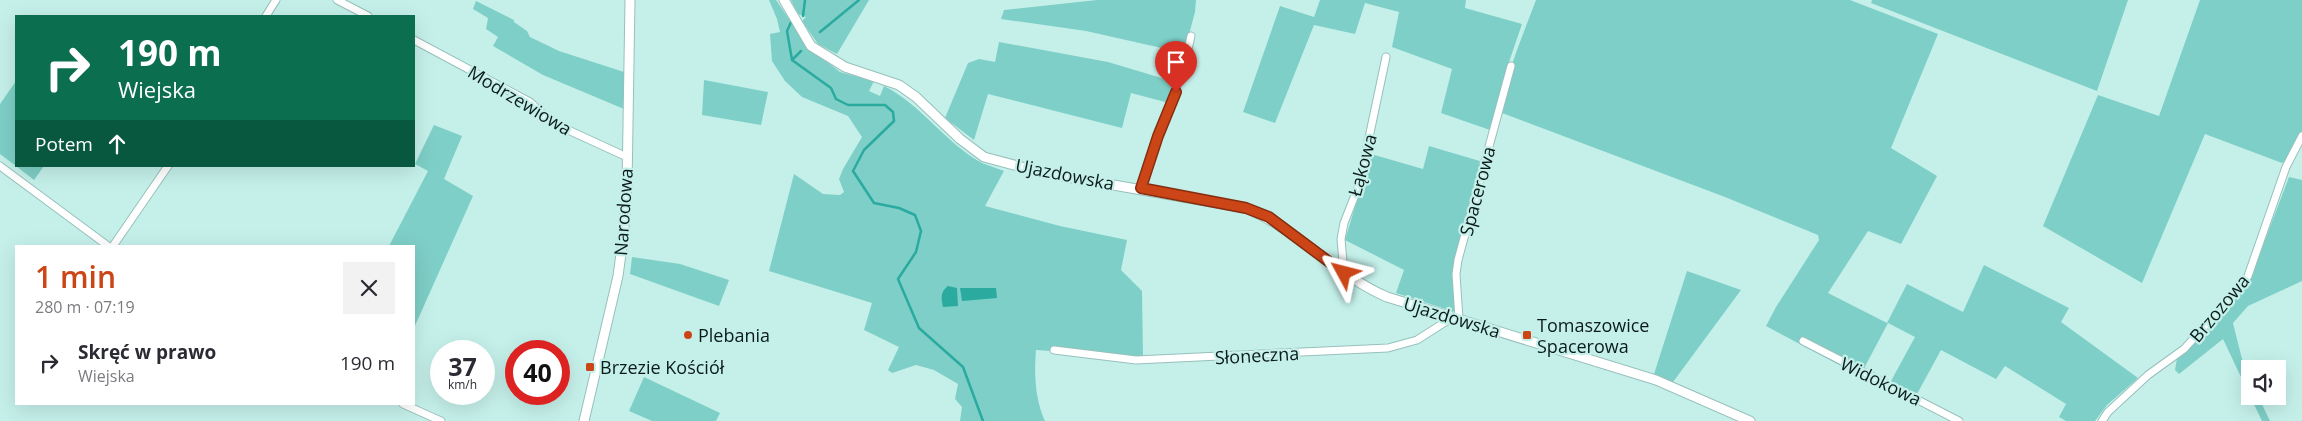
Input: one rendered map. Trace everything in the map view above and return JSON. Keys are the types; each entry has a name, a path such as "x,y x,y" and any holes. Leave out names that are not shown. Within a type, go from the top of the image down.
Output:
{"street":[{"path":"267,15 276,0"},
{"path":"337,0 366,15"},
{"name":"Narodowa","path":"584,421 622,254 627,186 630,0"},
{"name":"Ujazdowska","path":"784,0 811,46 845,66 899,85 916,97 960,139 984,157 1044,173 1141,188 1246,208 1269,217 1344,273 1365,287 1387,297 1656,380 1750,421"},
{"path":"1141,188 1158,136 1182,78 1191,36"},
{"name":"Modrzewiowa","path":"415,41 530,102 553,123 627,157"},
{"name":"Łąkowa","path":"1344,273 1341,239 1344,223 1359,185 1386,57"},
{"name":"Spacerowa","path":"1456,318 1456,274 1458,260 1511,66"},
{"name":"Brzozowa","path":"2102,421 2108,412 2148,375 2184,349 2242,286 2248,276 2286,167 2302,136"},
{"path":"0,166 107,245"},
{"path":"114,245 167,167"},
{"name":"Słoneczna","path":"1054,350 1136,360 1388,348 1417,340 1456,318"},
{"name":"Widokowa","path":"1803,341 1959,421"},
{"path":"405,405 441,421"}],"shaded area":[{"path":"769,0 776,0 809,48 840,72 874,81 869,91 880,96 884,86 898,94 969,155 982,163 1004,171 985,206 1060,226 1127,240 1121,270 1142,291 1143,357 1036,350 1036,386 1039,404 1045,421 960,421 962,407 955,399 958,384 934,370 916,365 892,373 888,370 899,347 864,330 872,303 769,271 794,174 823,194 840,195 844,192 839,179 862,137 848,116 802,97 785,81 772,61 770,34 780,32"},
{"path":"791,0 869,0 837,54 818,44 802,21 806,17 798,14"},
{"path":"1097,0 1196,0 1195,12 1184,53 1086,31 1001,19 1004,10"},
{"path":"1320,0 1466,0 1465,8 1522,24 1490,130 1441,113 1452,69 1392,47 1399,12 1365,3 1355,34 1314,25 1275,123 1243,112 1280,6 1314,17"},
{"path":"1536,0 1850,0 1938,34 1891,148 1937,176 1901,244 1868,231 1828,293 1887,323 1907,284 1963,312 1984,265 2069,308 2061,322 2138,378 2107,405 2095,421 2066,421 2059,417 2066,404 2005,366 1996,379 1941,350 1917,394 1891,381 1915,337 1888,323 1860,376 1766,326 1819,240 1818,235 1725,197 1502,113 1510,71"},
{"path":"1872,0 2128,0 2097,91 1871,3"},
{"path":"2200,0 2302,0 2302,133 2288,158 2282,163 2205,134 2142,283 2043,226 2098,95 2159,116"},
{"path":"476,1 514,20 514,22 527,31 530,37 559,51 624,72 624,109 543,75 493,46 498,37 486,29 488,18 473,9"},
{"path":"999,42 1108,62 1175,82 1169,103 1131,93 1122,128 988,94 974,140 945,118 968,63 979,59 995,62"},
{"path":"704,80 768,92 761,125 702,115"},
{"path":"15,82 15,165 0,154 0,104"},
{"path":"434,125 462,136 444,179 473,196 415,326 415,245 390,245 428,171 415,164"},
{"path":"1429,146 1483,162 1456,260 1455,312 1396,293 1404,270 1345,240 1371,154 1423,169"},
{"path":"17,167 43,167 34,180"},
{"path":"2289,177 2302,180 2302,281 2248,306 2233,323 2242,360 2241,377 2223,339 2179,374 2175,370 2177,358 2186,352 2241,292 2251,277"},
{"path":"632,257 680,264 729,280 719,306 630,274"},
{"path":"1687,271 1741,290 1673,382 1654,374"},
{"path":"948,286 957,288 958,306 943,307 942,295"},
{"path":"960,288 996,288 997,298 962,301"},
{"path":"644,377 720,413 716,421 652,421 629,411"},
{"path":"2254,405 2262,405 2270,421 2262,421"}],"waterway":[{"path":"803,16 805,0"},
{"path":"820,32 859,0"},
{"path":"792,20 787,31 792,60 831,88 836,99 848,105 885,105 893,112 894,121 864,150 853,171 874,203 899,208 915,215 921,231 916,252 898,279 919,328 963,367 983,421"},
{"path":"792,60 801,51"}],"place":[{"name":"Plebania","path":"688,335"},
{"name":"Tomaszowice Spacerowa","path":"1527,335"},
{"name":"Brzezie Kościół","path":"590,367"}],"route":[{"path":"1176,92 1147,165 1141,188 1246,208 1269,217 1344,273"}]}
